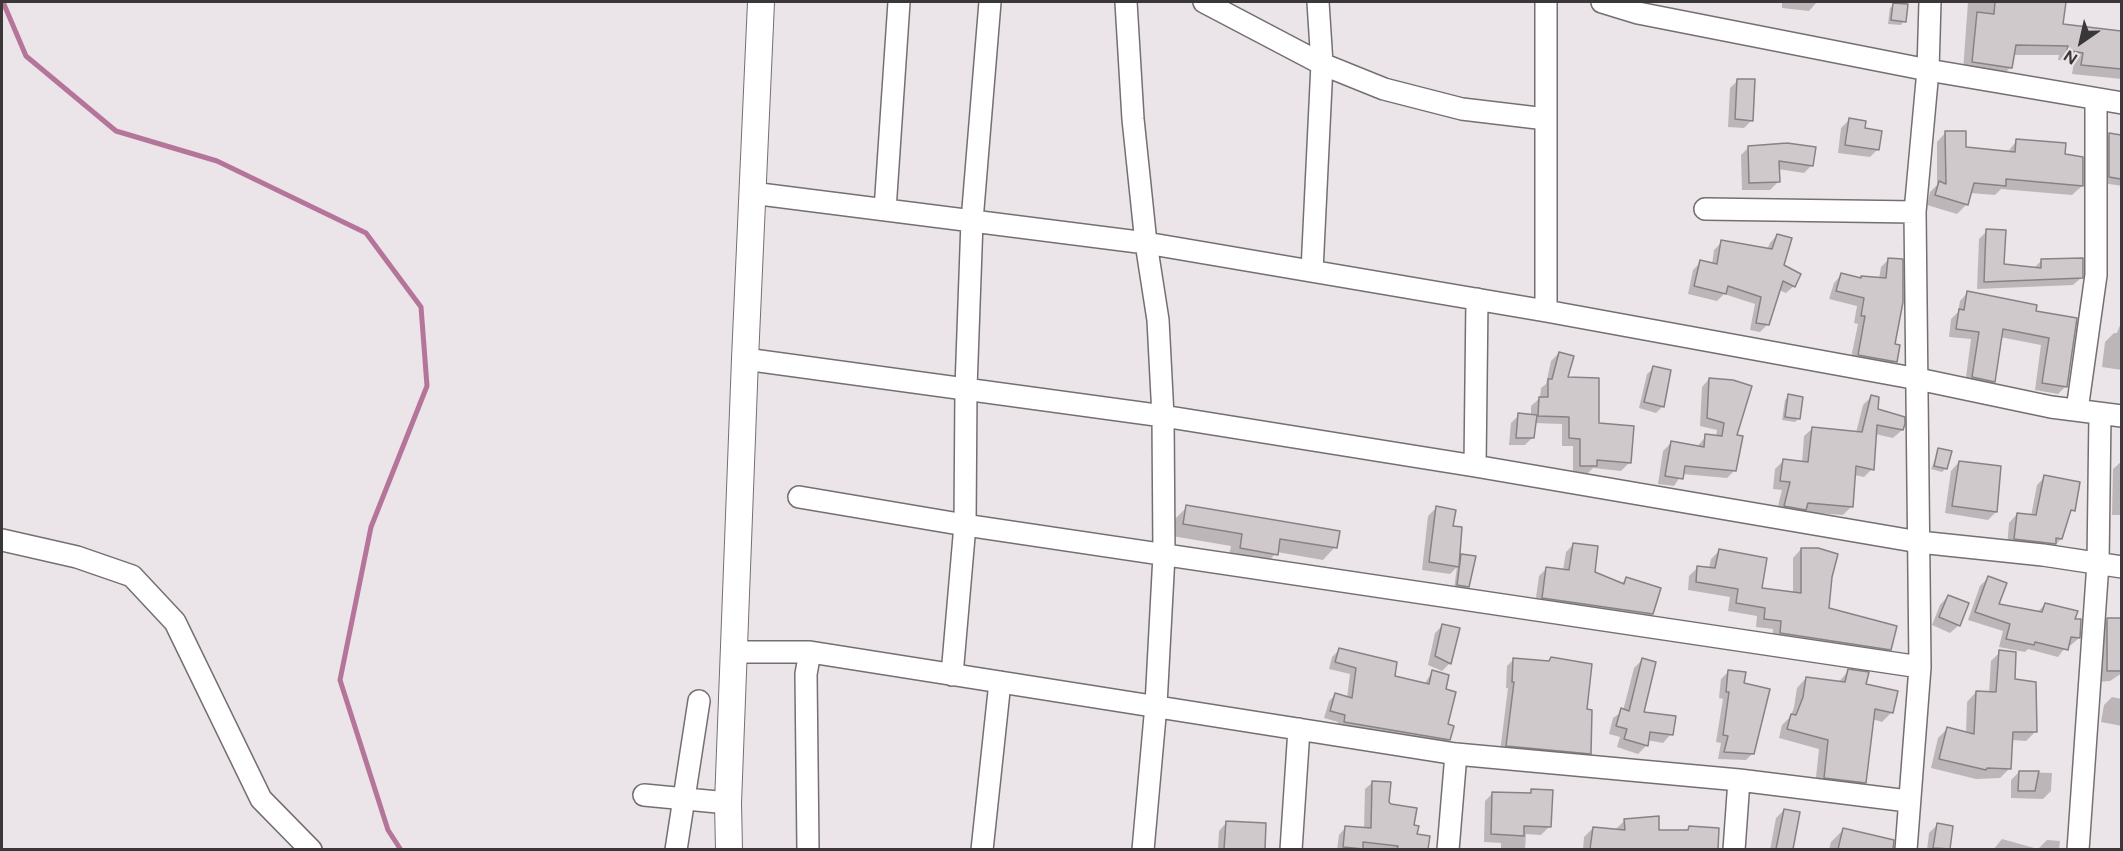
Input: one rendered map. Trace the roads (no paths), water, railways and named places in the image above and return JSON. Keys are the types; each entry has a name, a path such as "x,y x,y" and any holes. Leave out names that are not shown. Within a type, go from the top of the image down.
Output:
{"main road":[{"path":"729,849 728,803 761,2"}],"street":[{"path":"885,210 899,2"},
{"path":"952,675 965,525 966,388 972,221 990,2"},
{"path":"1126,2 1133,119 1146,243 1158,321 1163,416 1164,555 1156,705 1143,849"},
{"path":"1204,2 1322,64 1384,89 1462,109 1546,119"},
{"path":"1312,271 1322,64 1318,2"},
{"path":"1546,2 1546,311"},
{"path":"1602,2 1638,7 1928,70 2121,103"},
{"path":"1906,849 1920,667 1915,212 1928,70 1930,2"},
{"path":"2076,410 2096,275 2096,99"},
{"path":"752,193 1146,243 1546,311 2076,410 2121,416"},
{"path":"1706,209 1915,212"},
{"path":"1475,466 1477,299"},
{"path":"745,359 1163,416 1475,466 1919,542 2121,567"},
{"path":"2078,849 2098,563 2100,414"},
{"path":"799,497 965,525 1920,667"},
{"path":"2,540 77,557 132,576 175,622 261,799 311,849"},
{"path":"736,651 810,652 1456,754 1739,780 1908,801"},
{"path":"808,849 806,674 810,652"},
{"path":"982,849 1000,682"},
{"path":"676,849 699,701"},
{"path":"1292,849 1299,729"},
{"path":"1448,849 1456,754"},
{"path":"1734,849 1739,780"},
{"path":"644,795 728,803"}],"waterway":[{"path":"3,2 26,56 116,131 217,161 366,233 421,307 427,386 371,527 340,680 388,830 401,850"}]}
